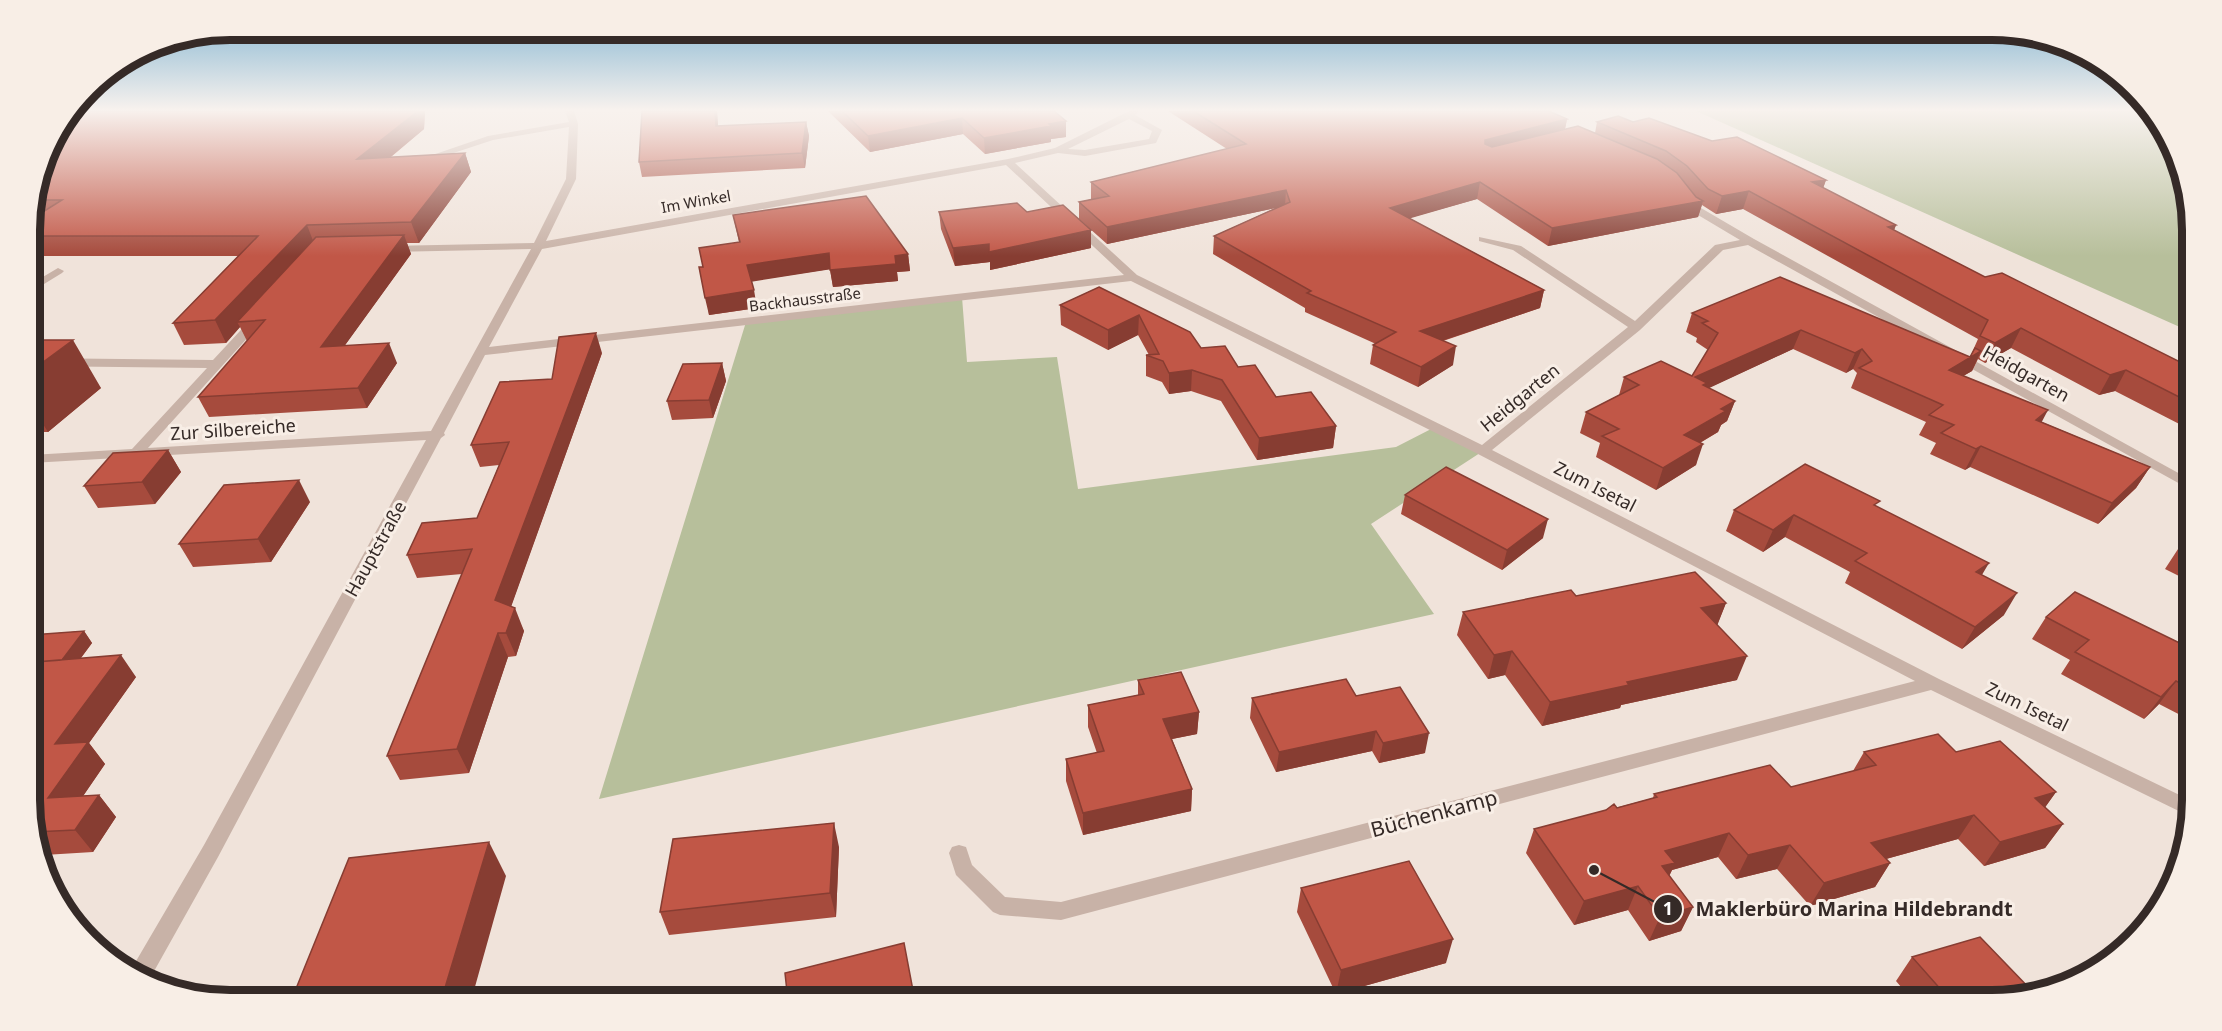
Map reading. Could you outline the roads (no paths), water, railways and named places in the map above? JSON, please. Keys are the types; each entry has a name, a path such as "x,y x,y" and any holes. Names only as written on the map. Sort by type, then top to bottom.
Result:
{"street":[{"path":"414,163 426,159"},
{"name":"Hauptstraße","path":"143,969 482,352 571,179 572,159"},
{"name":"Im Winkel","path":"377,249 538,246 1020,159"},
{"name":"Zum Isetal","path":"1008,162 1133,277 1483,451 1933,683 2182,805"},
{"name":"Heidgarten","path":"1677,186 1697,210 1749,241 2182,481"},
{"path":"1483,239 1517,248 1636,327"},
{"name":"Heidgarten","path":"1483,451 1636,327 1719,247 1749,241"},
{"path":"41,282 58,271"},
{"name":"Backhausstraße","path":"482,352 1133,277"},
{"path":"135,454 265,311"},
{"path":"41,362 218,364"},
{"name":"Zur Silbereiche","path":"41,459 438,435"},
{"name":"Büchenkamp","path":"959,854 963,869 1000,906 1061,911 1933,683"}],"place":[{"name":"Maklerbüro Marina Hildebrandt","path":"1594,870"}]}
